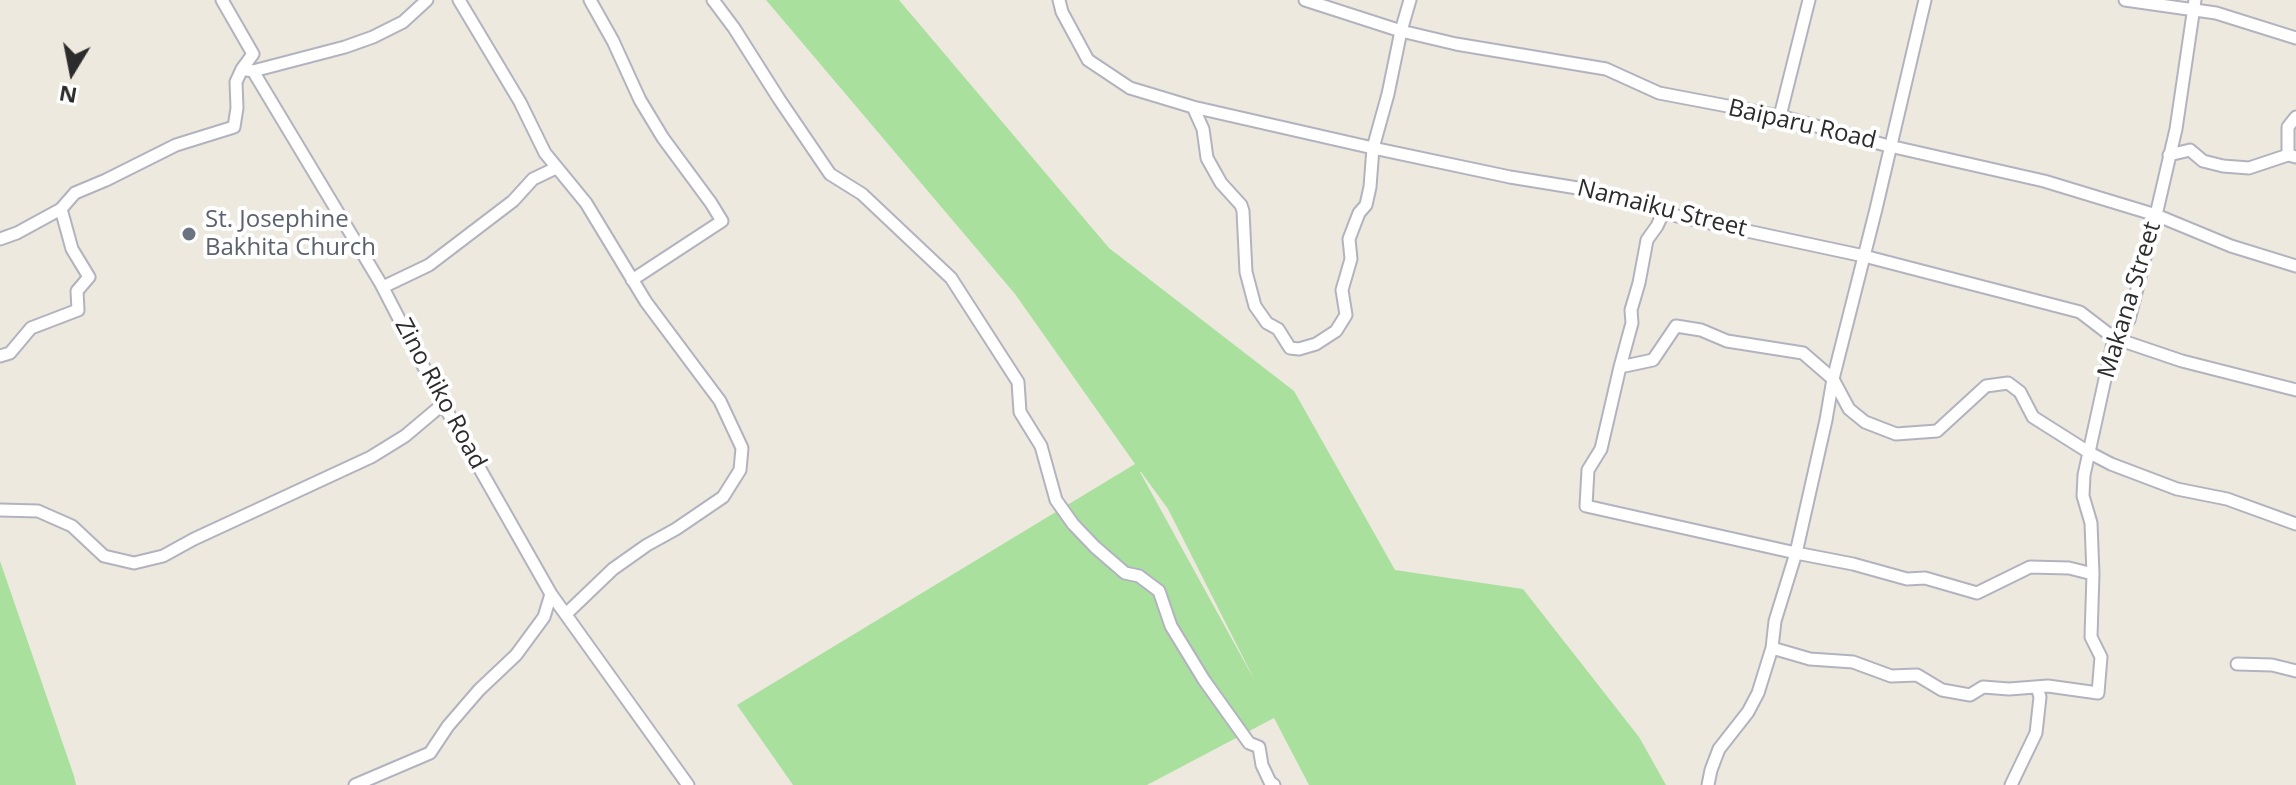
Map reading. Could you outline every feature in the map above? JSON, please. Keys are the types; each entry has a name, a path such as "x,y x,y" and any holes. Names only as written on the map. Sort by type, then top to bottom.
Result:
{"street":[{"path":"0,239 61,209 75,193 176,145 234,127 236,82 248,70 253,54 222,0"},
{"path":"248,70 345,47 373,37 403,22 427,0"},
{"path":"459,0 520,102 545,153 586,203 632,280 720,401 742,448 740,470 723,497 613,569 566,614"},
{"path":"590,0 640,100 722,221 632,280"},
{"path":"713,0 830,174 862,194 951,278 1018,382 1020,412 1041,446 1056,500 1095,547 1125,573 1139,576 1159,591 1171,626 1204,680 1249,743 1259,747 1262,765 1274,785"},
{"name":"Namaiku Street","path":"1059,0 1062,12 1088,60 1130,88 1193,107 1510,177 1602,192 1663,213 1864,256 2080,312 2114,338 2182,361 2296,390"},
{"name":"Baiparu Road","path":"1305,0 1401,31 1456,44 1606,69 1659,93 1780,116 2044,181 2156,215 2231,246 2296,266"},
{"path":"1193,107 1203,129 1207,158 1221,183 1243,211 1246,272 1255,306 1267,323 1278,329 1290,348 1316,344 1336,331 1346,315 1342,290 1351,259 1349,239 1359,213 1366,205 1373,148 1410,0"},
{"path":"1780,116 1809,0"},
{"path":"1708,785 1719,749 1748,712 1758,693 1772,648 1775,621 1796,553 1833,379 1925,0"},
{"path":"2125,0 2195,5 2296,38"},
{"name":"Makana Street","path":"2037,687 2098,693 2101,657 2091,637 2091,523 2083,496 2084,475 2114,338 2129,320 2156,215 2176,129 2195,5"},
{"name":"Zino Riko Road","path":"248,70 383,287 443,404 551,594 688,785"},
{"path":"2169,155 2190,150 2203,161 2249,168 2292,156 2288,127 2296,117"},
{"path":"383,287 429,265 513,201 533,179 556,168"},
{"path":"0,356 10,353 31,328 78,310 77,291 89,277 72,249 61,209"},
{"path":"1663,213 1647,240 1631,310 1632,323 1601,449 1588,470 1586,506 1853,564 1907,579 1925,578 1977,593 2030,567 2069,568 2093,574"},
{"path":"1620,367 1653,360 1676,326 1701,330 1727,341 1803,353 1833,379 1849,409 1865,422 1896,434 1937,431 1986,386 2008,383 2020,392 2033,417 2111,464 2177,489 2227,499 2296,524"},
{"path":"0,510 38,511 72,526 104,556 134,563 163,556 371,457 405,436 443,404"},
{"path":"355,785 430,753 469,702 516,655 544,617 551,594"},
{"path":"1772,648 1810,659 1853,662 1891,676 1917,675 1942,690 1970,695 1983,687 2037,687 2040,697 2036,733 2011,785"},
{"path":"2237,664 2272,665 2296,671"}],"green space":[{"path":"766,0 899,0 1109,248 1294,391 1395,570 1523,589 1639,737 1666,785 1309,785 1274,718 1147,785 793,785 737,705 1135,464 1015,294","holes":["1140,472 1168,509 1255,681"]},
{"path":"0,561 74,776 76,785 0,785"}],"place":[{"name":"St. Josephine Bakhita Church","path":"189,234"}]}
